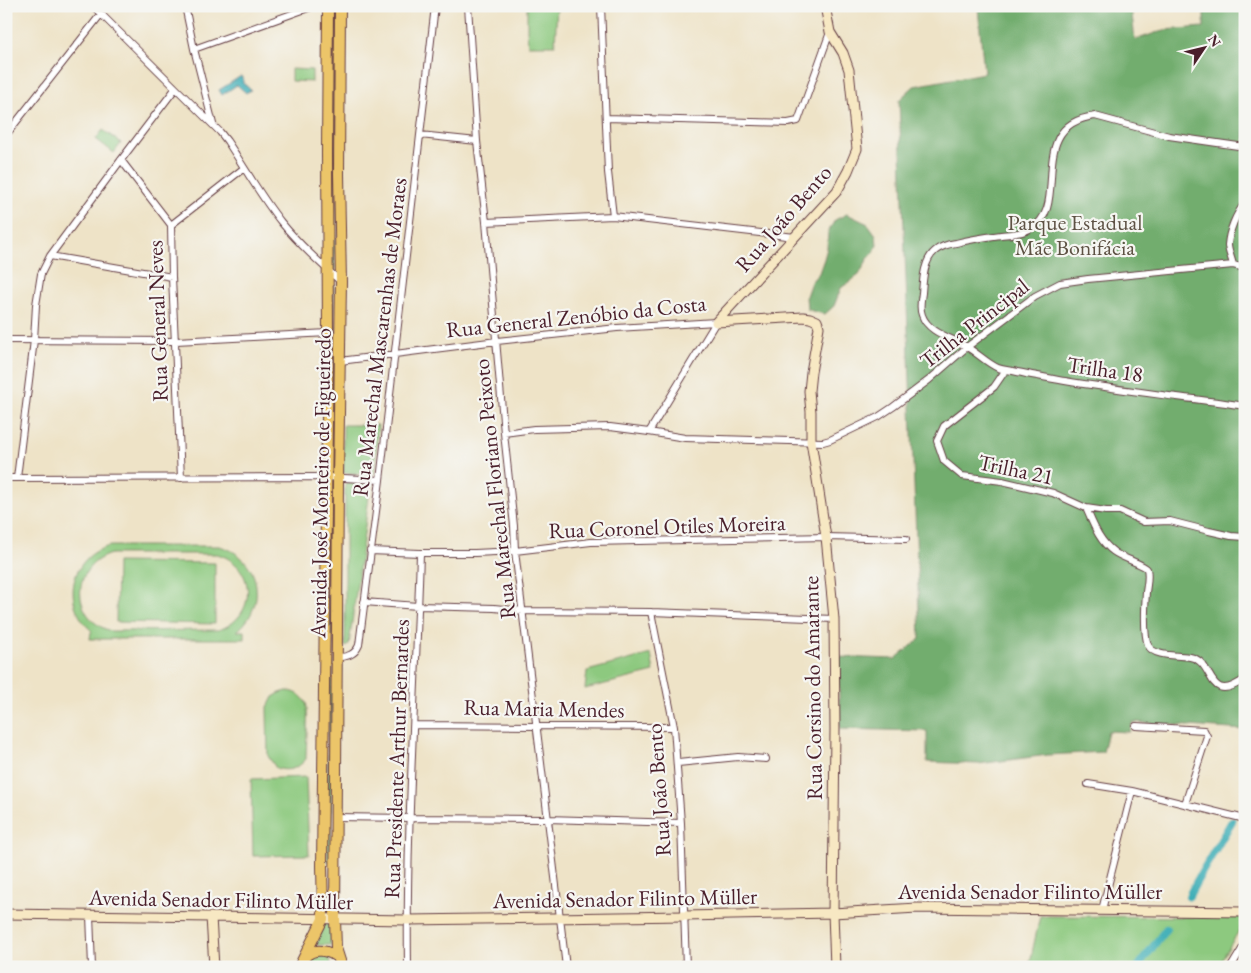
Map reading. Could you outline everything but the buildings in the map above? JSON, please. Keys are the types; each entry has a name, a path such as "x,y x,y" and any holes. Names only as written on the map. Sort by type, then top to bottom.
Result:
{"main road":[{"name":"Avenida José Monteiro de Figueiredo","path":"323,919 328,333 328,6"},
{"name":"Avenida José Monteiro de Figueiredo","path":"340,6 339,174 341,282 335,817 335,919 336,948 340,963"},
{"path":"301,963 323,919"},
{"path":"301,963 308,954 315,951 329,952 340,963"}],"street":[{"path":"93,6 213,125 227,141 280,221 305,249 341,282"},
{"path":"185,6 213,125"},
{"path":"194,49 314,6"},
{"name":"Rua Marechal Mascarenhas de Moraes","path":"337,657 350,656 357,649 380,480 435,6"},
{"name":"Rua Marechal Floriano Peixoto","path":"468,6 477,141 515,551 566,967"},
{"path":"601,6 608,172 613,216"},
{"name":"Rua João Bento","path":"649,432 716,322 837,191 848,171 857,149 849,70 843,53 830,32 825,6"},
{"path":"6,135 101,14"},
{"path":"606,118 788,123 798,120 830,32"},
{"path":"17,478 41,274 50,256 175,89"},
{"name":"Trilha 18","path":"1245,147 1170,136 1094,116 1074,121 1064,129 1053,154 1050,199 1048,208 1039,222 1032,228 1022,232 965,240 936,250 930,256 925,268 920,308 927,325 1004,370 1113,389 1245,406"},
{"path":"420,135 477,141"},
{"path":"121,160 171,224"},
{"name":"Rua General Neves","path":"181,478 171,224 244,168"},
{"path":"1233,265 1228,246 1232,227 1245,203"},
{"path":"486,222 613,216 796,237"},
{"path":"50,256 172,277"},
{"name":"Trilha Principal","path":"504,433 534,429 610,427 685,438 811,441 820,443 878,417 929,380 967,347 1035,296 1060,283 1088,278 1233,265 1245,266"},
{"name":"Rua General Zenóbio da Costa","path":"340,362 497,341 617,328 803,318 817,321"},
{"name":"Rua Corsino do Amarante","path":"817,321 819,327 809,391 811,441 826,537 834,619 833,912 835,967"},
{"path":"6,340 176,341 328,333"},
{"name":"Trilha 21","path":"1004,370 1004,374 994,387 944,426 937,441 944,461 962,476 1002,481 1053,493 1086,508 1120,511 1144,522 1170,521 1231,536 1245,537"},
{"path":"6,478 326,477 380,480"},
{"path":"1086,508 1094,528 1102,541 1113,552 1147,569 1148,578 1145,603 1146,639 1149,648 1153,652 1197,659 1215,684 1223,689 1235,686 1245,679"},
{"name":"Rua Coronel Otiles Moreira","path":"370,551 475,553 515,551 591,542 826,537 906,538"},
{"name":"Rua Presidente Arthur Bernardes","path":"408,967 410,818 420,553"},
{"path":"364,602 523,611 651,612 834,619"},
{"name":"Rua João Bento","path":"651,612 674,727 678,763 686,967"},
{"name":"Rua Maria Mendes","path":"414,725 674,727"},
{"path":"1136,726 1204,730 1206,733 1207,736 1185,804"},
{"path":"678,763 738,757 766,759"},
{"path":"1088,784 1132,791 1245,818"},
{"path":"1102,910 1132,791"},
{"path":"335,817 547,818 681,823"},
{"name":"Avenida Senador Filinto Müller","path":"6,914 408,920 684,916 917,908 1245,912"},
{"path":"90,915 92,967"},
{"path":"211,917 214,967"},
{"path":"1231,967 1245,944"}],"green space":[{"path":"331,6 336,6 335,270 332,270"},
{"path":"527,6 557,6 555,45 528,45"},
{"name":"Parque Estadual Mãe Bonifácia","path":"1131,6 1135,40 1164,30 1204,27 1204,12 1233,6 1245,6 1245,730 1133,722 1129,732 1108,731 1103,752 1048,755 978,764 927,762 927,731 840,729 838,657 895,659 920,639 899,100 914,86 984,73 978,7"},
{"path":"291,69 312,70 312,82 291,81"},
{"path":"103,130 121,143 114,153 96,139"},
{"path":"847,214 868,224 876,235 877,245 859,275 841,288 834,306 825,314 815,312 807,309 806,296 811,282 819,273 824,259 828,232 835,220"},
{"path":"333,284 334,473 329,475"},
{"path":"343,425 378,425 374,474 343,473"},
{"path":"347,482 368,484 370,489 349,645 346,647 345,484"},
{"path":"330,484 334,484 331,861 329,862 327,861"},
{"path":"110,546 219,546 233,551 244,560 251,570 255,582 256,595 253,608 247,620 237,631 245,631 245,639 90,639 92,631 82,620 76,608 73,595 74,582 78,570 96,551","holes":["111,554 217,554 230,560 240,569 248,592 246,604 240,615 231,624 218,630 111,631 98,625 88,616 83,605 82,580 88,569 98,560"]},
{"path":"117,562 215,563 215,624 116,622"},
{"path":"651,654 654,672 585,689 587,671"},
{"path":"287,691 298,694 306,703 307,730 306,759 300,765 285,770 276,768 268,756 267,709 273,697"},
{"path":"306,777 309,855 253,856 251,779"},
{"path":"1040,916 1241,917 1245,921 1217,967 1029,967"},
{"path":"324,924 330,924 331,945 316,945"},
{"path":"319,954 329,957 332,967 305,967 309,958"}],"water":[{"path":"241,76 244,81 242,82 251,90 246,93 237,85 222,95 219,90"}],"waterway":[{"path":"1189,896 1232,821"},
{"path":"1138,967 1166,929"}]}
